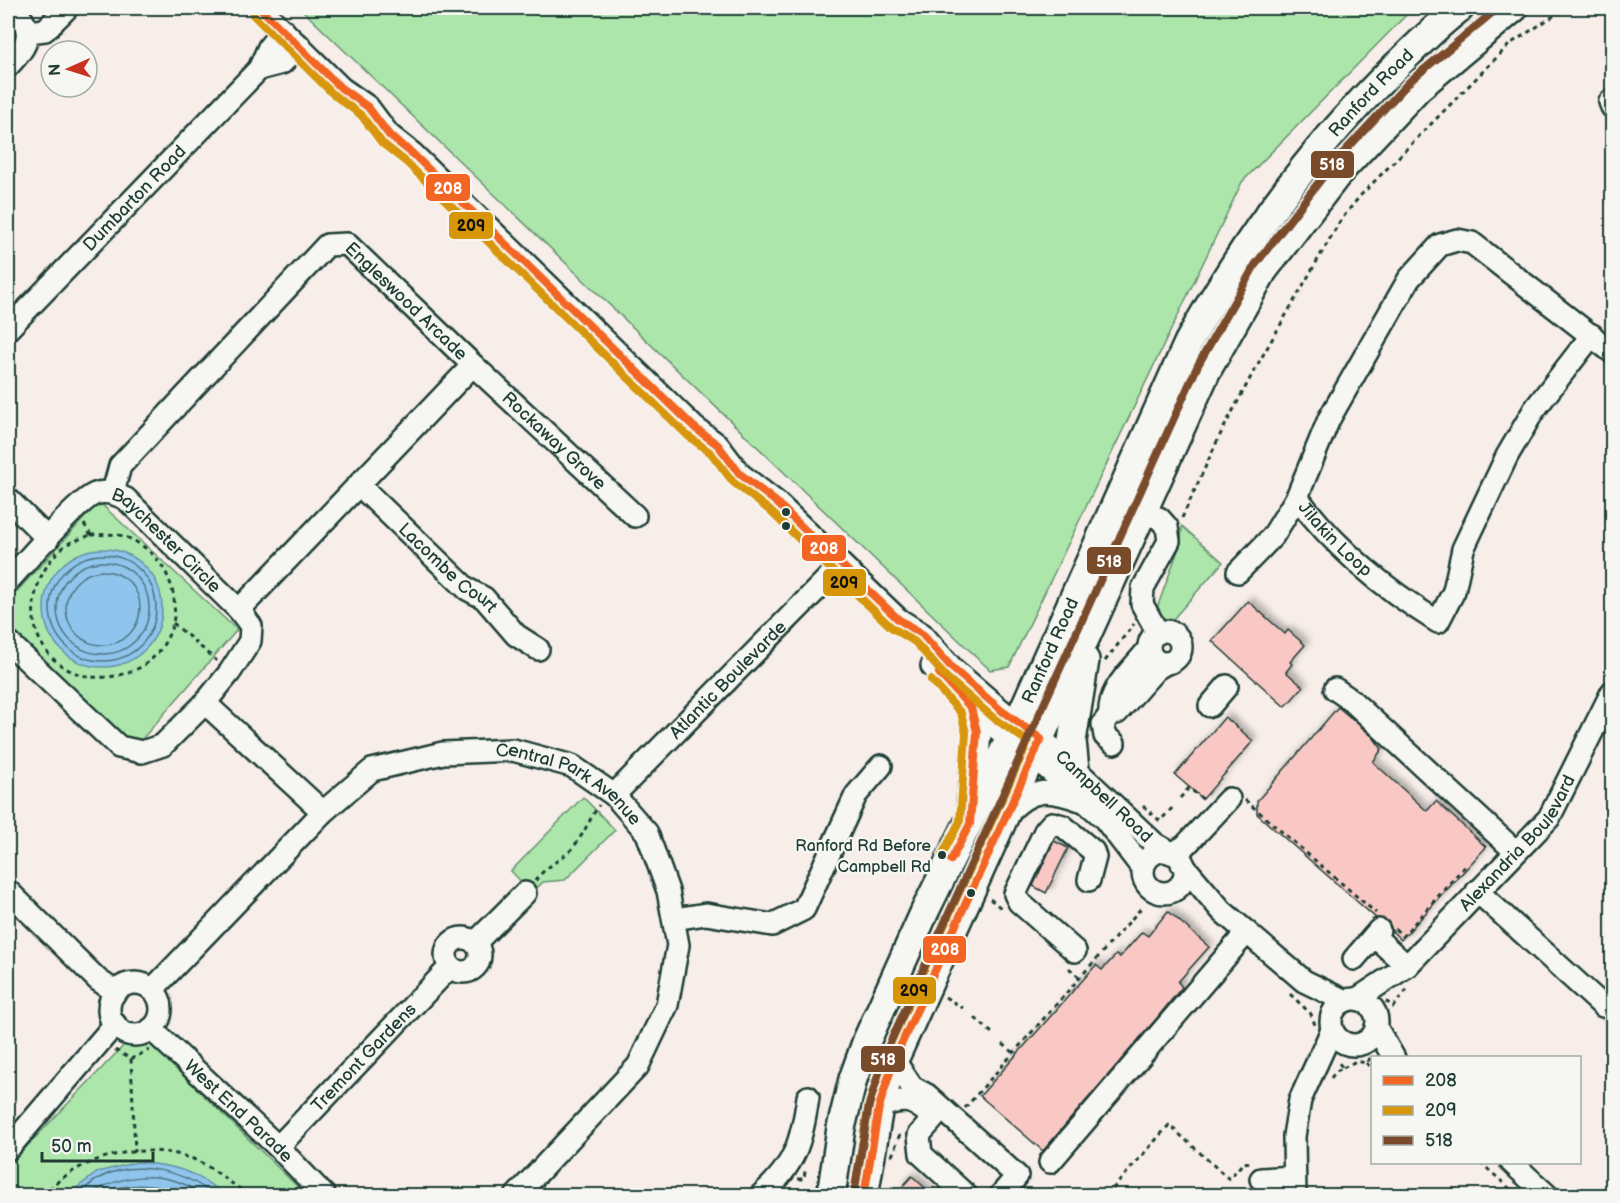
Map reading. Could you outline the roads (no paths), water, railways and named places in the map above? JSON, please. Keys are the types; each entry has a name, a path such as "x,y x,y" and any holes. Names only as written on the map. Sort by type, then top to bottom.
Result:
{"main road":[{"name":"Ranford Road","path":"831,1196 841,1128 853,1079 867,1040 925,911 1014,731 1183,353 1221,286 1280,198 1356,105 1442,21 1460,8"},
{"name":"Ranford Road","path":"864,1196 879,1107 894,1059 1207,370 1263,271 1340,171 1418,88 1514,8"},
{"path":"1075,770 1072,741 1090,627"},
{"path":"970,824 977,732 971,708"}],"street":[{"path":"8,66 24,50 28,33 24,22 12,8"},
{"path":"28,33 45,30 67,8"},
{"name":"Campbell Road","path":"260,8 341,88 368,107 389,135 413,154 695,428 718,445 740,474 776,502 902,622 922,634 1014,731"},
{"name":"Dumbarton Road","path":"8,329 259,69 269,47 283,30"},
{"name":"Dumbarton Road","path":"259,69 282,63 299,45"},
{"name":"Jilakin Loop","path":"1592,335 1534,410 1507,456 1463,549 1454,591 1438,622 1403,600 1321,529 1297,497 1329,419 1360,364 1409,279 1440,245 1457,240 1472,243 1592,335 1612,352"},
{"name":"Engleswood Arcade","path":"113,492 120,466 327,245 347,244 473,364 239,610"},
{"name":"Rockaway Grove","path":"473,364 634,516"},
{"name":"Lacombe Court","path":"359,485 467,589 484,598 516,635 538,649"},
{"name":"Baychester Circle","path":"8,581 75,509 94,494 113,492 126,499 239,610 251,626 250,641 230,672 205,703 163,745 142,752 119,747 8,642"},
{"path":"1238,572 1273,537 1297,497"},
{"path":"8,498 48,539"},
{"path":"1088,565 1105,552 1119,520 1134,511 1143,511 1159,519 1167,527 1170,541 1143,588 1142,604 1154,640 1152,657 1181,650"},
{"name":"Atlantic Boulevarde","path":"612,794 841,565"},
{"name":"Campbell Road","path":"902,622 913,646 971,708 1014,731 1037,748 1075,770 1155,844 1179,856 1222,911 1247,932 1295,986 1355,1051 1376,1021 1369,1004 1295,986"},
{"path":"1114,743 1105,736 1103,724 1110,714 1109,703 1115,689 1154,640 1173,633 1181,650"},
{"path":"1110,714 1117,713 1156,669 1181,650"},
{"path":"1210,706 1227,686"},
{"path":"1335,690 1351,700 1516,852"},
{"name":"Alexandria Boulevard","path":"1376,1021 1403,970 1549,818 1612,693"},
{"path":"205,703 323,812"},
{"name":"Campbell Road","path":"1037,748 1086,802 1104,818 1143,869"},
{"name":"Central Park Avenue","path":"152,990 323,812 372,770 443,753 513,750 572,766 612,794 647,833 668,891 678,945 667,1005 638,1066 516,1196"},
{"path":"674,919 706,914 772,925 804,909 856,795 881,766"},
{"name":"Campbell Road","path":"1003,819 1021,798 1029,794 1056,793 1086,802"},
{"path":"1179,856 1200,824 1236,799"},
{"path":"1072,960 1019,902 1015,894 1045,831 1052,823 1063,826 1092,851 1095,857 1089,880"},
{"path":"1157,852 1179,856 1184,871 1180,884 1169,892 1161,892 1150,887 1143,869 1150,856 1157,852"},
{"path":"8,891 98,980 116,992"},
{"path":"1477,891 1603,1006 1612,1008"},
{"name":"Campbell Road","path":"1169,892 1222,911"},
{"name":"Tremont Gardens","path":"278,1147 450,967 461,972 477,965 480,954 475,943 525,893"},
{"path":"1354,959 1381,927 1403,970"},
{"path":"1050,1162 1247,932"},
{"name":"Alexandria Boulevard","path":"1351,1000 1403,970"},
{"path":"11,1139 108,1032 111,1003 116,992 130,984 138,983 152,990 161,1005 156,1034 132,1035 123,1032 108,1032"},
{"path":"1351,1000 1335,1008 1355,1051"},
{"path":"1258,1171 1294,1186 1294,1136 1300,1100 1320,1079 1370,1038 1376,1021"},
{"name":"West End Parade","path":"156,1034 278,1147 325,1196"},
{"path":"894,1059 912,1087 927,1095 1017,1176 1000,1196"},
{"path":"760,1196 781,1178 798,1150 808,1097"},
{"path":"879,1107 898,1100 915,1102 934,1118 919,1136 921,1154 967,1196"},
{"path":"1513,1164 1548,1196"}],"water":[{"path":"103,549 126,553 145,566 158,585 162,608 158,631 145,650 126,663 103,667 80,663 61,650 48,631 44,608 48,585 61,566 80,553"},
{"path":"137,1162 163,1165 184,1171 203,1180 225,1195 67,1195 98,1172"}],"place":[{"name":"Ranford Rd Before Campbell Rd","path":"942,855"}]}
